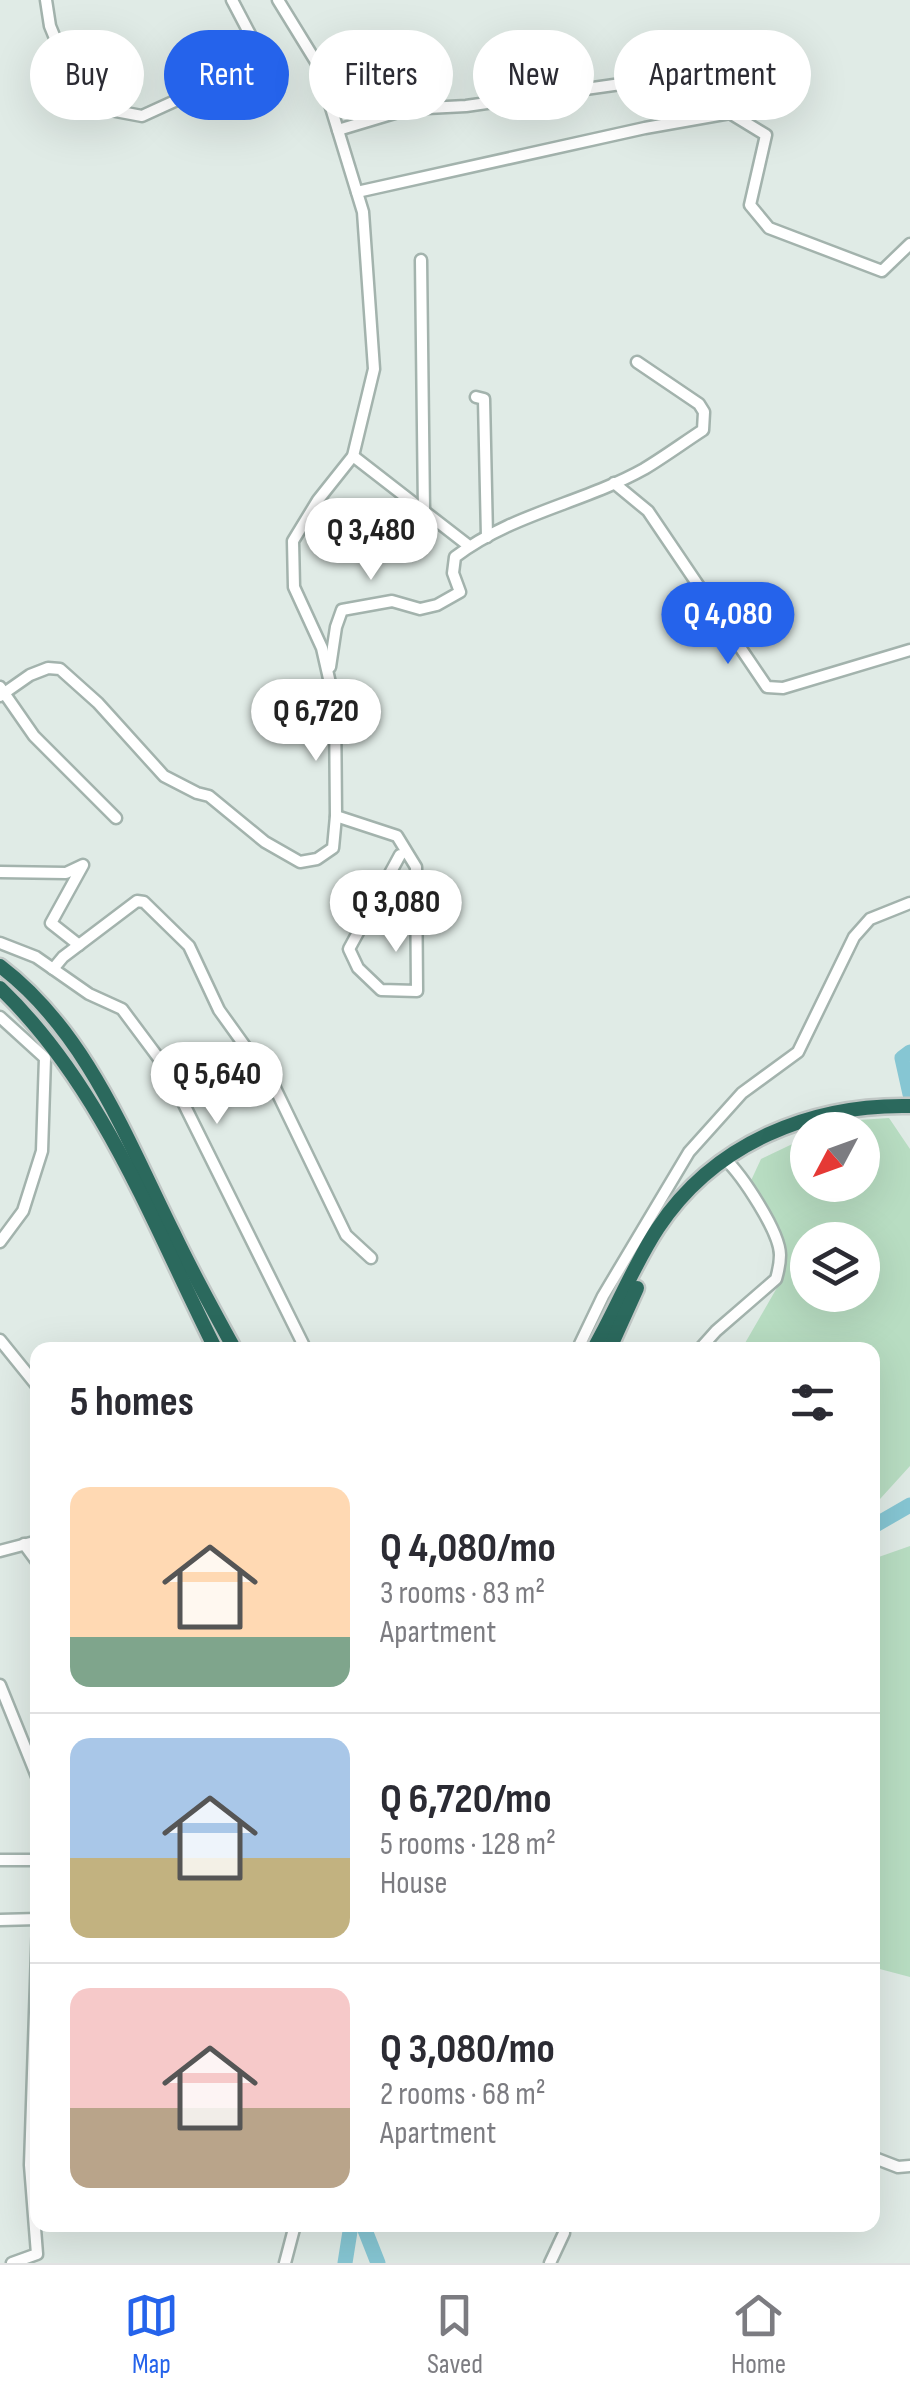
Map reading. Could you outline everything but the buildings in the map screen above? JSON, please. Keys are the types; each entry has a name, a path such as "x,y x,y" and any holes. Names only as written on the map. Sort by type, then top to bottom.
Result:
{"highway":[{"path":"0,966 52,1017 86,1064 113,1109 231,1342"},
{"path":"0,988 74,1074 102,1118 212,1342"},
{"path":"598,1342 656,1230 679,1199 775,1129 874,1106 910,1106"},
{"path":"613,1342 661,1238 682,1207 728,1162"}],"street":[{"path":"46,0 50,26 70,77 89,97 110,110 142,116 234,74 252,58 254,42 232,0"},
{"path":"116,818 34,736 1,693 30,675 48,668 60,669 98,703 164,776 210,796 265,842 300,862 316,859 333,848 335,705 322,648 294,587 293,542 318,500 353,456 374,368 363,212 318,65 278,0"},
{"path":"338,130 408,108 466,106 614,85"},
{"path":"357,192 645,128 730,114 766,134 750,206 769,228 882,271 910,244"},
{"path":"421,260 424,511"},
{"path":"328,677 342,610 392,601 420,610 438,605 460,592 453,573 454,557 470,546 644,469 702,430 704,412 699,404 637,362"},
{"path":"476,397 484,398 487,537"},
{"path":"353,456 470,546"},
{"path":"614,482 648,511 767,687 783,688 910,650"},
{"path":"336,816 396,836 416,868 417,991 382,990 358,968 349,949 400,855"},
{"path":"0,872 66,873 83,865 52,923 79,944"},
{"path":"53,969 79,944 137,901 144,902 189,946 219,1010 275,1088 346,1234 371,1258"},
{"path":"581,1342 603,1296 688,1152 742,1094 798,1052 854,937 870,919 910,903"},
{"path":"0,943 36,957 90,994 122,1009 166,1068 302,1342"},
{"path":"0,1017 45,1058 46,1078 42,1151 23,1211 0,1242"},
{"path":"706,1342 776,1279 780,1254 775,1234 728,1162"},
{"path":"0,1340 30,1377"},
{"path":"0,1551 30,1543"},
{"path":"24,1544 30,1552"},
{"path":"0,1685 5,1706 30,1761"},
{"path":"0,1860 30,1860"},
{"path":"0,1920 30,1920"},
{"path":"880,2160 898,2167 910,2166"},
{"path":"12,2263 37,2254 35,2232"},
{"path":"285,2263 293,2232"},
{"path":"550,2263 564,2232"}],"green space":[{"path":"889,1118 910,1149 910,1466 880,1499 880,1342 746,1342 782,1279 786,1247 762,1202 748,1187 761,1159 790,1145 790,1202 880,1202 880,1119"},
{"path":"910,1546 910,1977 880,1969 880,1557"}],"waterway":[{"path":"910,1052 902,1058 910,1094"},
{"path":"880,1522 910,1505"},
{"path":"345,2263 350,2232"},
{"path":"366,2232 378,2263"}]}
